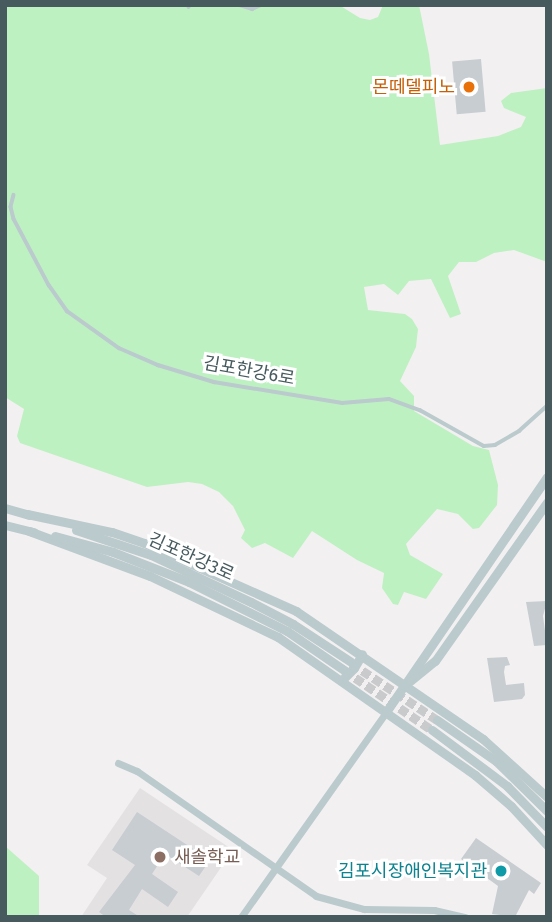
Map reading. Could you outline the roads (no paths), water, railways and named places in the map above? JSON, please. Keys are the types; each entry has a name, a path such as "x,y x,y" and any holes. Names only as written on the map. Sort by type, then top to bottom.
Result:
{"street":[{"path":"241,917 406,685 421,657 547,477"},
{"path":"406,685 435,661 507,563 547,502"},
{"name":"김포한강3로","path":"5,508 141,551 197,576 293,624 346,671"},
{"path":"27,514 112,532 194,563 296,611 483,739 547,797"},
{"path":"5,525 29,531 150,576 238,616 346,671 386,712 502,798 547,845"},
{"path":"346,671 355,668 362,654"},
{"path":"422,738 442,710"},
{"path":"437,720 496,761 547,811"},
{"path":"432,730 507,786 547,827"},
{"path":"118,763 137,771 316,896 341,905 388,911 434,910 465,917"}],"lane":[{"path":"240,5 252,9 261,5"},
{"name":"김포한강6로","path":"14,195 11,207 14,219 49,285 68,311 119,348 158,365 214,382 342,402 388,399 420,410 484,446 495,444 519,431 547,406"}],"tunnel":[{"path":"351,663 437,720"},
{"path":"344,670 432,730"}],"place":[{"name":"몬떼델피노","path":"469,87"},
{"name":"새솔학교","path":"160,857"},
{"name":"김포시장애인복지관","path":"501,871"}]}
